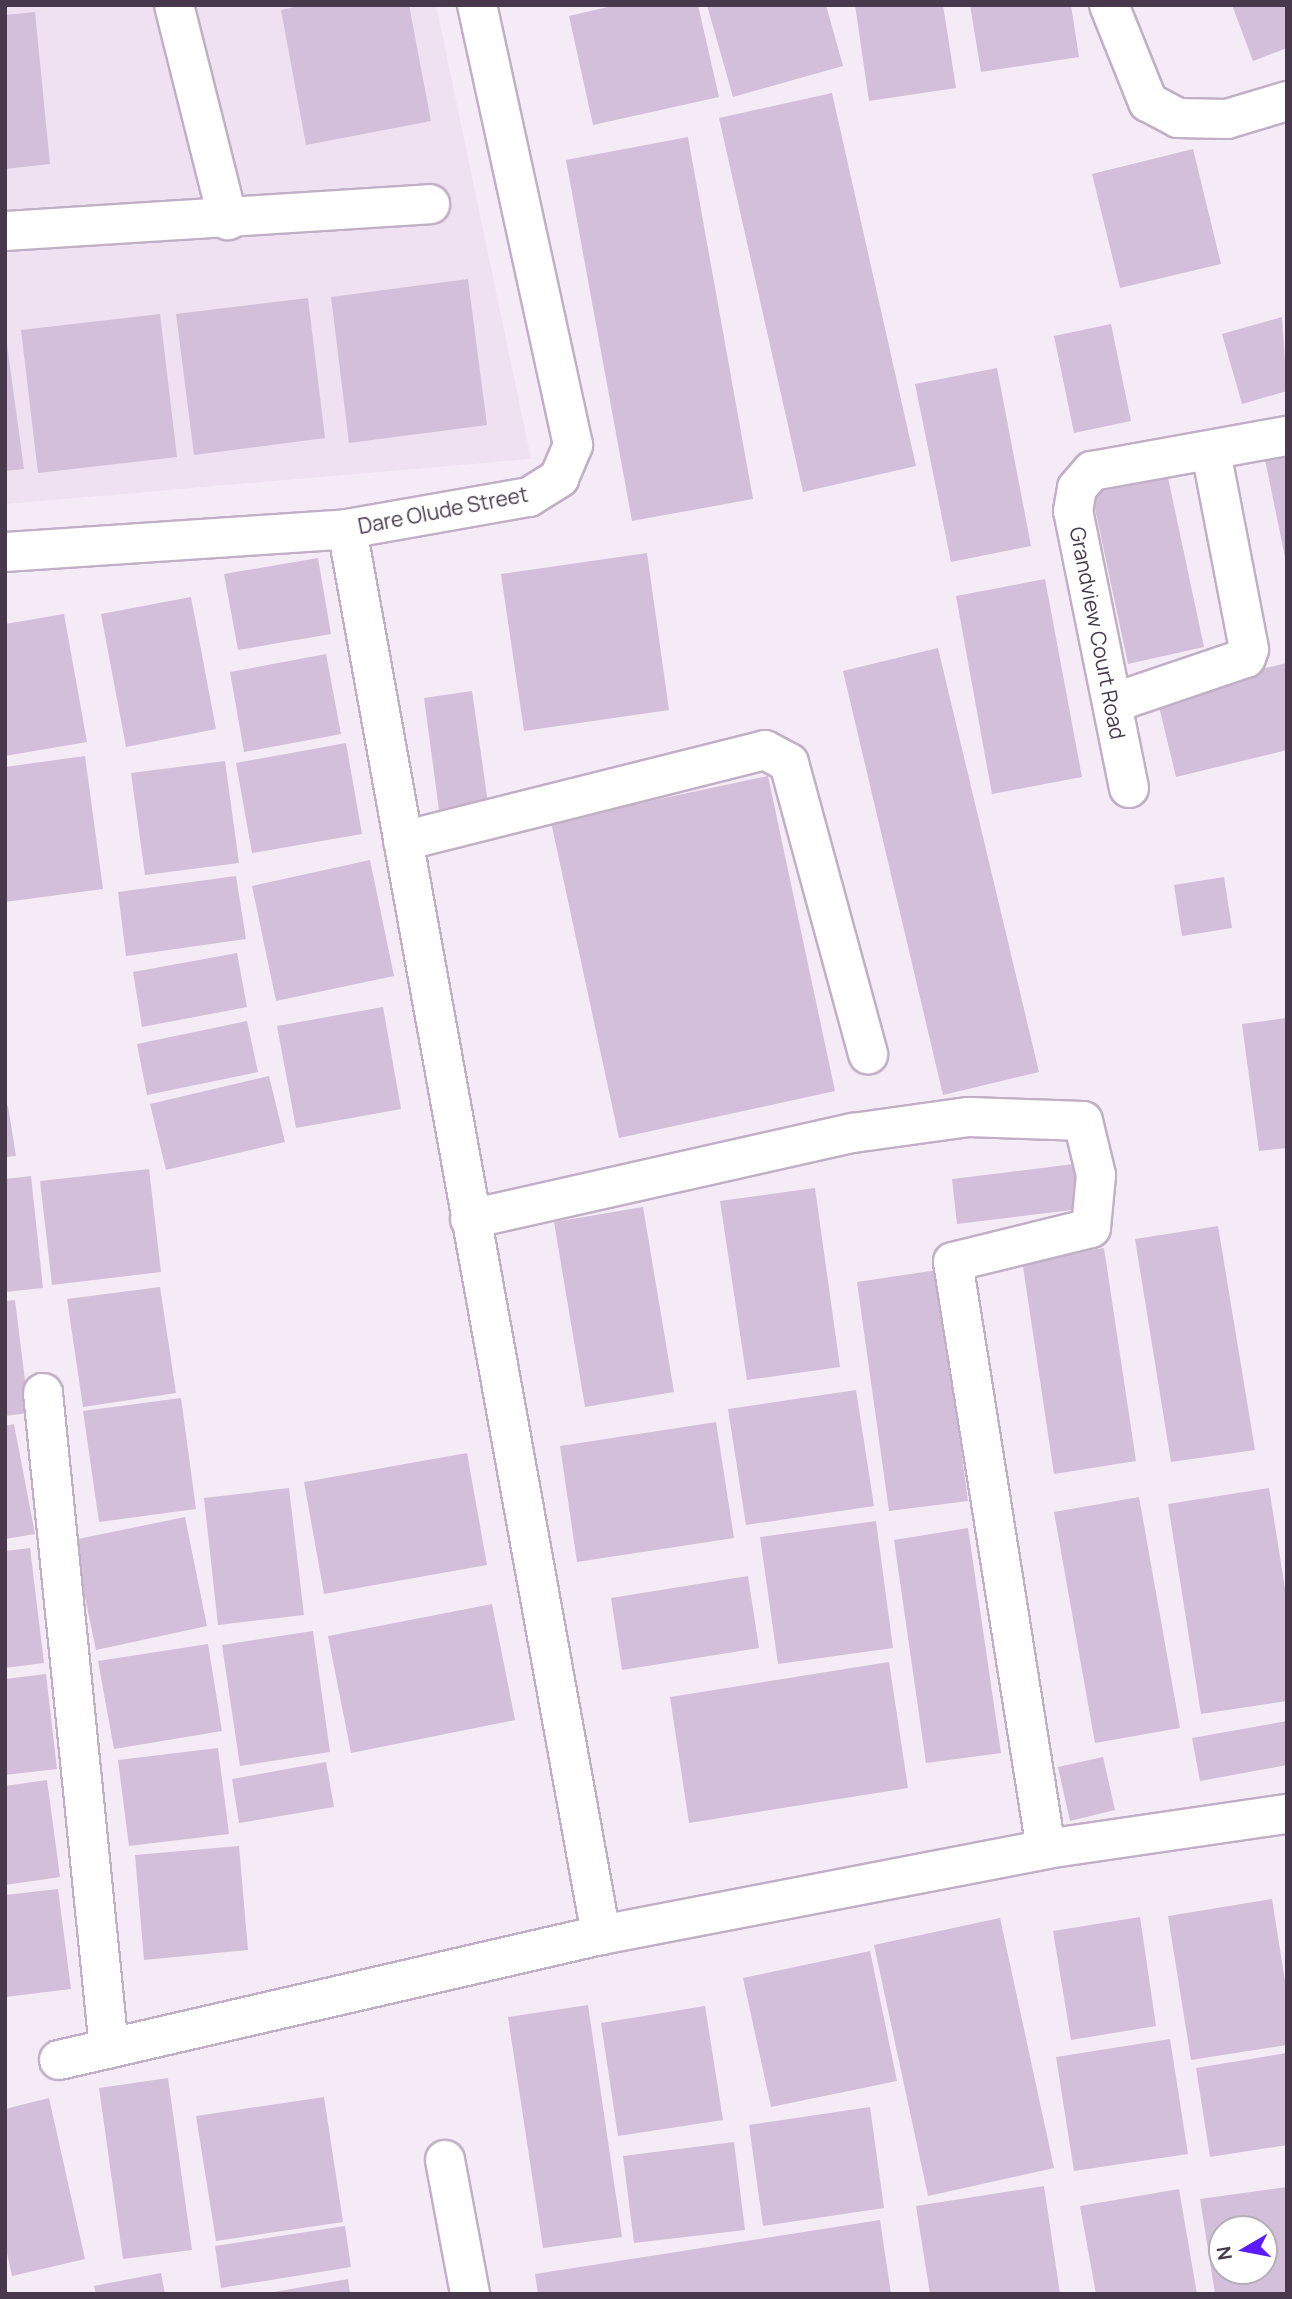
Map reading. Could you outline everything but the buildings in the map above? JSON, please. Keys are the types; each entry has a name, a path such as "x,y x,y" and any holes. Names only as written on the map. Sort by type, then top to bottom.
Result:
{"street":[{"path":"174,5 228,220"},
{"name":"Dare Olude Street","path":"5,552 348,529 529,497 559,478 573,444 477,5"},
{"path":"1109,5 1148,102 1178,118 1227,119 1287,101"},
{"path":"5,231 228,220 430,204"},
{"name":"Grandview Court Road","path":"1129,788 1073,511 1077,488 1092,471 1210,452 1287,436"},
{"path":"1112,703 1246,658 1250,649 1210,452"},
{"path":"348,529 600,1935"},
{"path":"403,841 765,750 789,763 867,1054"},
{"path":"470,1219 853,1133 969,1117 1083,1121 1096,1175 1091,1228 953,1262 1046,1849"},
{"path":"43,1393 109,2049"},
{"path":"59,2060 600,1935 1046,1849 1287,1814"},
{"path":"444,2160 470,2294"}],"shaded area":[{"path":"5,5 436,5 531,459 5,504"}]}
